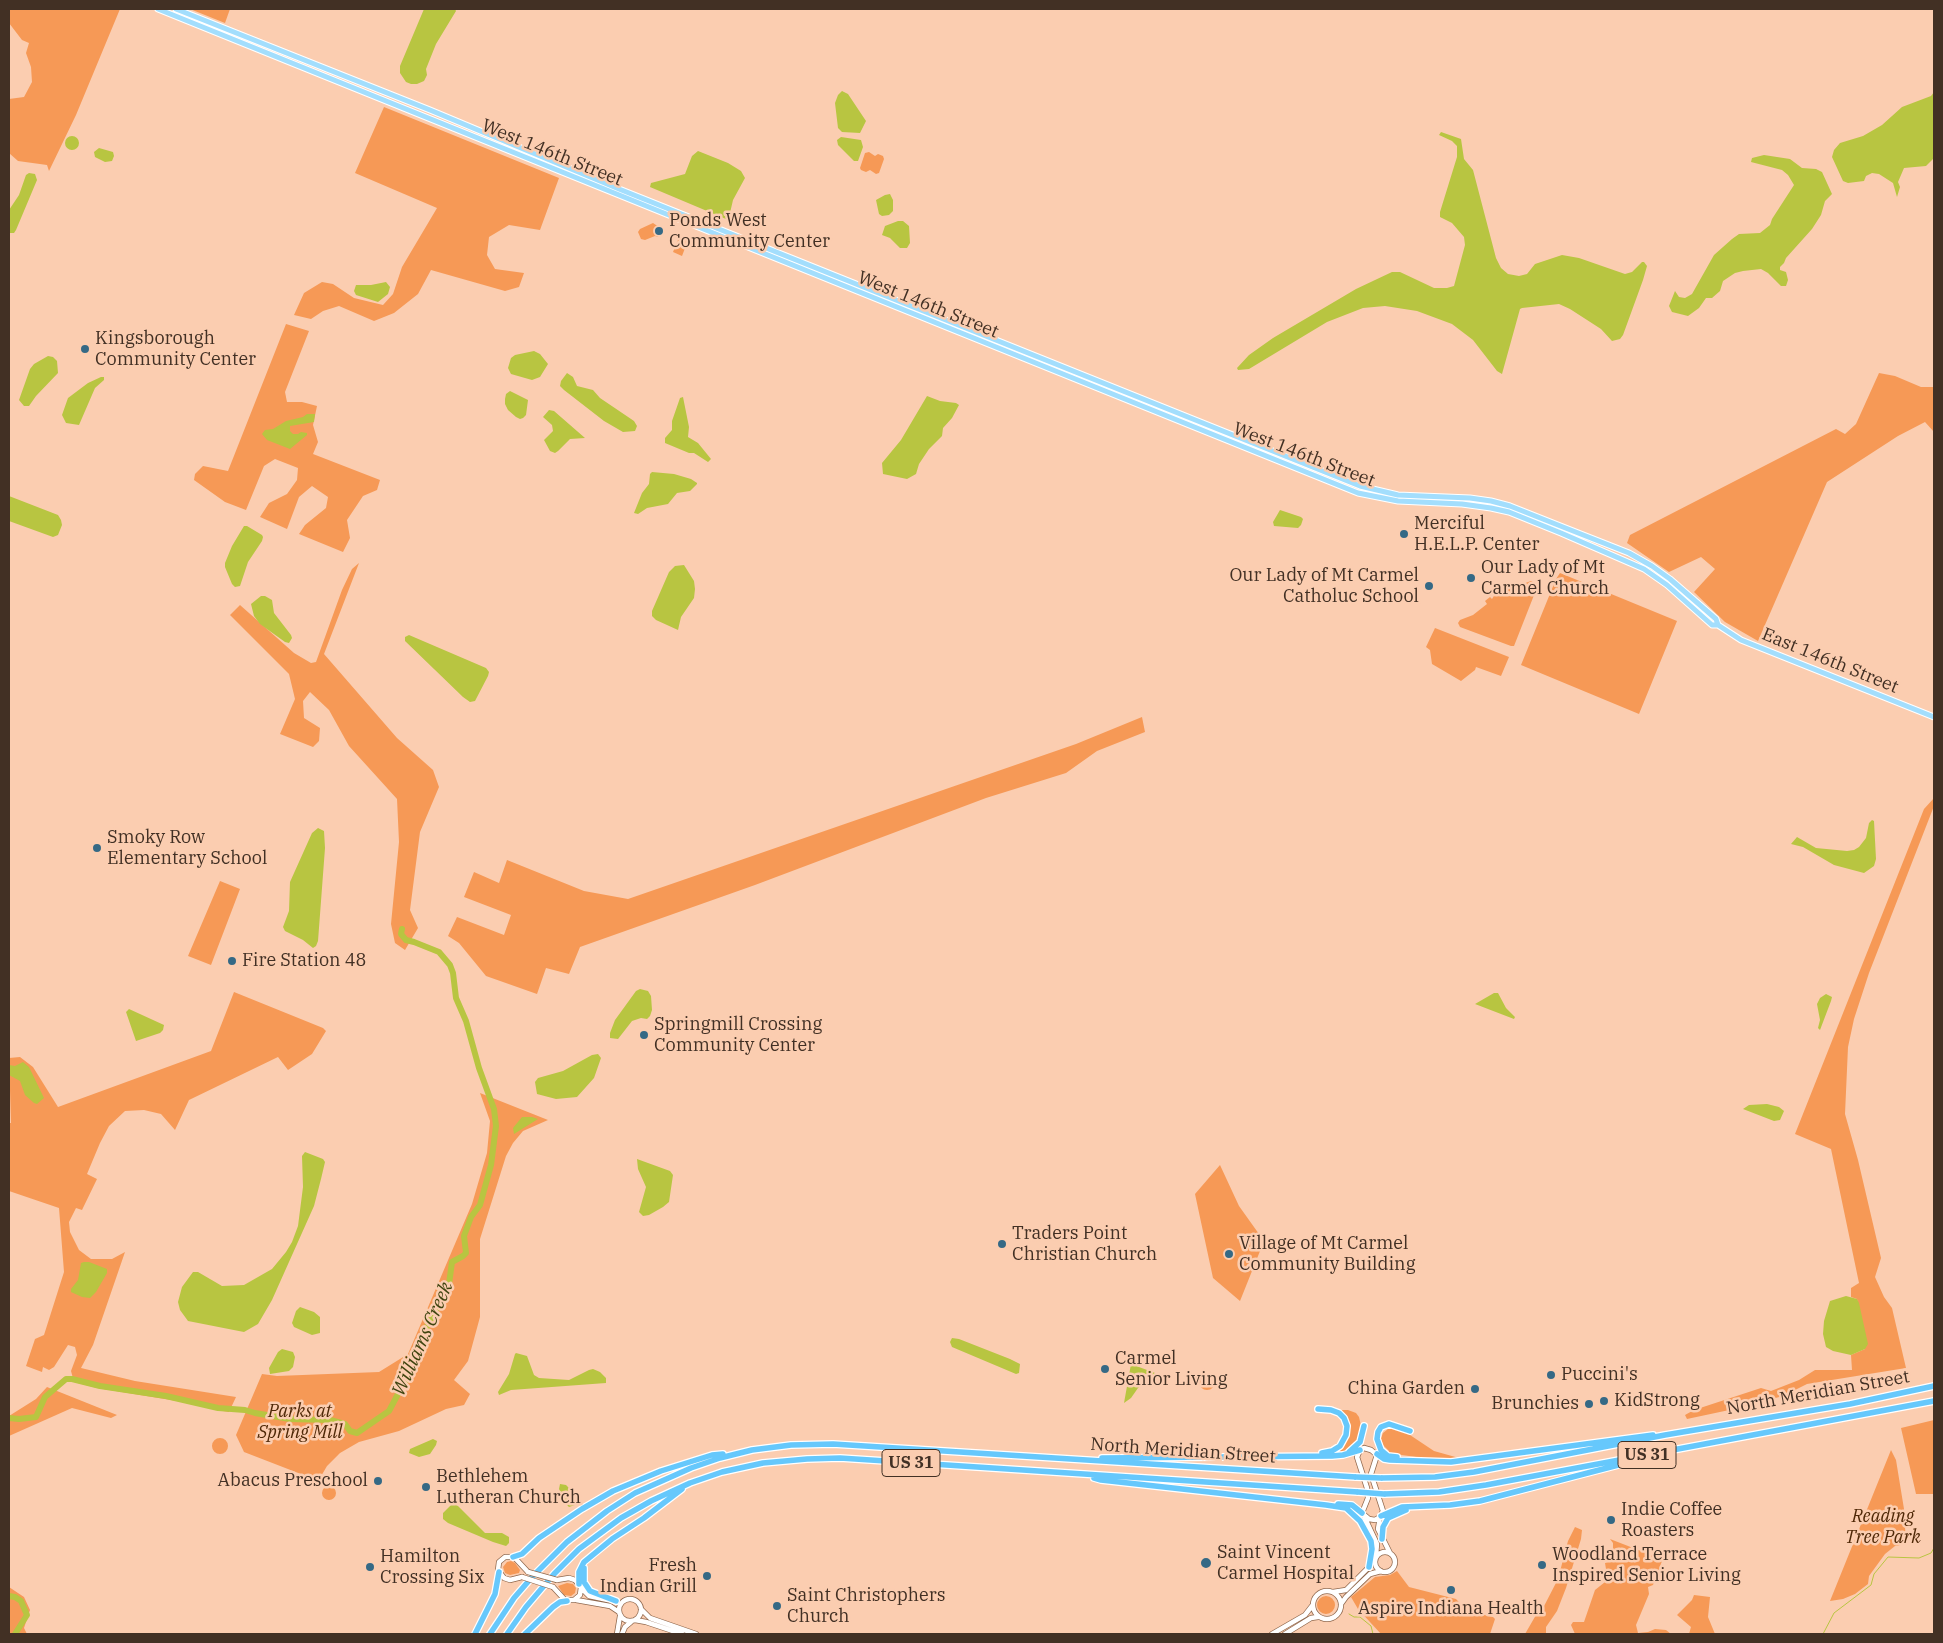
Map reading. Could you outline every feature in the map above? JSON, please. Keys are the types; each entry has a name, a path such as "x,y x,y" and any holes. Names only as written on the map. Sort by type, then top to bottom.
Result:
{"highway":[{"name":"North Meridian Street","path":"490,1634 503,1613 524,1586 567,1542 600,1516 635,1493 691,1468 752,1450 791,1445 833,1444 1356,1477 1410,1478 1458,1474 1665,1435 1850,1404 1934,1386"},
{"name":"North Meridian Street","path":"1087,1475 1384,1494 1420,1493 1468,1488 1730,1441 1934,1401"},
{"path":"1306,1456 1335,1450 1343,1442 1346,1435 1346,1423 1341,1415 1333,1411 1318,1409"},
{"path":"1408,1461 1382,1452 1377,1436 1379,1430 1386,1425 1395,1425 1410,1431"},
{"path":"1346,1454 1359,1443 1364,1426"},
{"path":"1377,1454 1387,1460 1438,1462 1466,1460 1646,1435 1665,1435"},
{"path":"513,1557 522,1554 537,1540 582,1509 636,1481 668,1468 712,1455 752,1450"},
{"path":"1088,1460 1111,1457 1306,1456 1346,1454 1360,1450"},
{"path":"1381,1516 1400,1507 1462,1504 1487,1499 1630,1462 1640,1456"},
{"name":"US 31","path":"507,1634 547,1581 579,1549 635,1509 690,1483 747,1466 818,1458 1087,1475"},
{"path":"1087,1475 1101,1480 1346,1508 1360,1520 1372,1544 1369,1567"},
{"path":"580,1587 580,1570 587,1560 612,1539 644,1518 690,1483"},
{"path":"1326,1505 1349,1504 1362,1513"},
{"path":"1382,1539 1384,1525 1390,1516 1401,1511 1423,1507"},
{"path":"587,1560 583,1576 587,1587 594,1593 616,1601"},
{"path":"475,1634 495,1594 499,1572"},
{"path":"525,1634 556,1604 566,1601"}],"main road":[{"name":"West 146th Street","path":"158,9 1358,493 1398,502 1474,505 1516,515 1638,565 1661,580 1712,625 1718,626 1716,620 1670,579 1652,566 1629,553 1517,508 1470,498 1398,495 1360,486 176,9"},
{"path":"555,169 558,163"},
{"name":"East 146th Street","path":"1718,626 1755,647 1934,717"},
{"path":"1285,1634 1311,1618 1328,1619 1334,1617 1340,1610 1341,1604 1346,1597 1371,1574 1390,1571 1394,1566 1394,1558 1382,1539 1378,1526 1382,1508 1371,1474 1377,1454 1368,1448 1360,1450 1357,1460 1364,1474 1368,1493 1362,1513 1377,1544 1376,1566 1382,1572"},
{"path":"1362,1513 1372,1520 1381,1516"},
{"path":"1272,1634 1278,1633 1307,1614 1319,1592 1346,1590 1369,1567 1376,1557 1384,1552 1390,1553"},
{"path":"682,1634 646,1622 624,1620 610,1606 574,1600 566,1601 561,1598 553,1587 522,1577 507,1579 499,1572 498,1565 501,1560 513,1557 528,1572 558,1580 570,1578 589,1596 616,1601 634,1600 648,1617 696,1634"},
{"path":"574,1600 580,1596 580,1587"},
{"path":"1332,1592 1338,1597 1341,1604"},
{"path":"618,1634 620,1605 624,1601"},
{"path":"1312,1604 1315,1613 1321,1618"},
{"path":"622,1634 625,1627 640,1615 641,1609"}],"green space":[{"path":"9,9 120,9 76,115 49,171 47,165 18,161 9,153 9,99 24,97 32,82 31,67 26,53 29,43 22,40 9,23"},
{"path":"190,9 230,9 225,23"},
{"path":"384,107 559,178 540,230 509,225 489,237 487,255 495,269 524,273 519,287 505,291 431,270 418,294 394,313 374,321 339,306 323,311 311,319 294,315 304,293 322,282 333,284 354,298 383,305 393,294 402,267 437,208 355,173"},
{"path":"869,152 875,156 878,154 883,156 884,159 879,173 876,174 870,170 866,172 860,168 865,153"},
{"path":"653,223 662,229 660,235 645,240 641,239 638,232 640,229"},
{"path":"680,235 694,241 692,245 687,243 682,256 673,252"},
{"path":"286,324 309,331 285,392 287,402 302,402 317,406 313,425 318,442 313,454 380,480 377,490 363,496 347,520 350,538 343,552 299,534 305,525 326,508 328,497 312,486 299,497 287,529 260,517 269,503 287,494 297,480 298,468 275,459 264,466 246,510 225,502 194,480 195,474 203,466 228,471"},
{"path":"1879,373 1895,376 1921,387 1934,387 1934,432 1925,422 1898,436 1827,482 1758,641 1725,622 1694,592 1715,569 1701,557 1669,572 1627,543 1630,535 1836,429 1845,434 1856,424"},
{"path":"359,563 324,654 397,738 433,770 439,787 420,832 410,910 418,928 405,950 395,943 391,924 399,842 397,799 349,746 329,710 310,692 303,701 304,718 320,728 319,741 313,747 280,734 295,699 289,674 230,615 240,605 294,653 311,663 316,662 342,590 352,569"},
{"path":"1560,573 1677,621 1639,714 1521,665"},
{"path":"1531,581 1538,585 1514,646 1460,627 1458,623 1460,620 1473,615 1487,604 1485,601 1490,597 1492,599 1503,582 1507,584 1505,588 1509,589"},
{"path":"1435,628 1509,657 1501,676 1476,667 1475,670 1461,681 1432,664 1430,650 1426,647"},
{"path":"1142,717 1145,732 1097,751 1066,773 986,798 755,885 580,947 569,974 546,968 537,994 486,976 459,943 448,936 457,917 504,935 511,915 464,897 474,872 499,883 507,860 584,891 628,899 1076,744"},
{"path":"1934,798 1934,806 1869,973 1854,1019 1848,1047 1845,1114 1881,1258 1875,1277 1884,1297 1892,1308 1906,1368 1807,1384 1783,1396 1687,1419 1685,1415 1694,1410 1761,1388 1771,1391 1799,1380 1815,1370 1852,1370 1851,1355 1865,1349 1857,1299 1851,1297 1851,1288 1859,1283 1831,1149 1795,1134 1924,809"},
{"path":"220,881 240,889 211,965 188,956"},
{"path":"234,992 323,1028 326,1031 312,1054 288,1070 278,1057 189,1100 175,1130 161,1114 144,1110 125,1111 109,1126 100,1143 87,1174 97,1179 82,1210 76,1208 69,1222 70,1232 79,1250 91,1259 112,1259 125,1252 93,1345 81,1368 135,1381 236,1397 229,1412 177,1401 97,1388 74,1382 71,1371 77,1355 75,1347 68,1345 54,1367 49,1370 43,1367 42,1372 26,1366 35,1339 44,1335 64,1272 59,1208 9,1191 9,1123 11,1123 9,1058 20,1057 33,1067 58,1107 211,1051"},
{"name":"Parks at Spring Mill","path":"480,1093 548,1120 523,1131 513,1143 506,1156 480,1239 480,1317 468,1361 454,1380 470,1394 464,1405 446,1409 399,1431 359,1442 340,1453 327,1466 320,1478 306,1476 244,1452 236,1435 262,1374 277,1376 379,1372 408,1354 472,1204 487,1153 490,1121"},
{"path":"1220,1165 1239,1206 1264,1241 1240,1301 1213,1278 1195,1194"},
{"path":"1207,1374 1215,1382 1207,1390 1199,1382"},
{"path":"47,1387 117,1415 111,1418 72,1408 9,1436 9,1416 36,1399"},
{"path":"1338,1410 1348,1410 1356,1413 1362,1430 1358,1440 1347,1451 1332,1454 1344,1445 1348,1435"},
{"path":"1934,1420 1934,1494 1916,1494 1901,1428"},
{"path":"1388,1427 1404,1431 1434,1451 1459,1458 1430,1459 1388,1453 1389,1451 1383,1445 1381,1438"},
{"path":"217,1438 223,1438 228,1443 226,1452 217,1454 212,1449 212,1443"},
{"name":"Reading Tree Park","path":"1891,1450 1896,1460 1904,1509 1906,1544 1895,1546 1885,1554 1869,1576 1868,1584 1855,1594 1843,1599 1830,1601"},
{"path":"326,1486 332,1486 336,1493 332,1500 326,1500 322,1496 322,1490"},
{"path":"1575,1527 1582,1530 1581,1539 1557,1611 1546,1627 1546,1634 1525,1634 1536,1615 1542,1610 1558,1579 1568,1541"},
{"path":"1610,1539 1659,1558 1662,1561 1653,1585 1648,1587 1649,1594 1636,1625 1638,1633 1655,1629 1666,1630 1671,1634 1575,1634 1571,1625 1573,1622 1584,1622 1595,1590 1605,1582 1607,1575 1605,1563 1609,1562 1613,1548 1613,1543"},
{"path":"507,1562 515,1563 520,1570 519,1573 510,1575 505,1573 503,1567"},
{"path":"1397,1571 1409,1587 1456,1599 1467,1611 1493,1617 1495,1619 1490,1634 1381,1634 1358,1609 1351,1597 1375,1577 1390,1575"},
{"path":"567,1583 573,1584 576,1588 575,1593 571,1596 564,1595 558,1586"},
{"path":"9,1587 24,1597 30,1610 24,1628 27,1634 9,1634"},
{"path":"1694,1595 1710,1597 1708,1617 1715,1634 1689,1634 1691,1627 1677,1615 1692,1600"},
{"path":"1326,1596 1332,1599 1335,1605 1332,1611 1326,1614 1320,1611 1317,1605 1320,1599"}],"shaded area":[{"path":"424,9 455,9 456,11 436,44 426,69 427,75 424,81 411,84 406,82 400,73 400,66"},
{"path":"842,91 848,94 866,121 860,133 842,132 838,128 835,103"},
{"path":"1934,92 1934,158 1926,166 1904,168 1898,182 1900,187 1897,197 1893,183 1879,174 1872,173 1866,176 1864,181 1848,183 1843,181 1832,157 1834,150 1840,143 1863,136 1882,125 1902,107 1931,96"},
{"path":"1441,132 1461,139 1464,159 1473,170 1496,258 1501,268 1508,274 1519,276 1527,274 1535,264 1562,255 1579,258 1625,274 1632,272 1644,262 1647,266 1643,280 1620,339 1612,341 1601,329 1559,304 1522,308 1520,309 1502,374 1497,371 1473,340 1452,324 1417,311 1385,306 1363,308 1327,322 1249,369 1238,370 1237,368 1249,355 1273,338 1356,289 1392,272 1400,272 1434,288 1454,286 1465,245 1464,237 1452,223 1440,217 1440,212 1457,157 1457,146 1452,141 1439,135"},
{"path":"69,136 75,136 79,143 75,150 69,150 65,146 65,140"},
{"path":"841,137 861,140 863,147 858,161 854,161 838,145 837,140"},
{"path":"99,148 113,152 112,161 105,162 95,157 94,152"},
{"path":"698,151 728,163 741,171 745,178 733,200 730,213 726,219 650,187 651,183 685,174 692,156"},
{"path":"1764,155 1790,159 1802,168 1816,169 1822,172 1832,194 1825,201 1821,215 1812,229 1780,267 1780,270 1786,272 1788,280 1786,286 1781,286 1761,269 1743,271 1735,273 1723,281 1720,291 1712,298 1706,298 1699,308 1688,316 1672,312 1669,306 1675,291 1679,297 1685,298 1692,294 1714,255 1732,239 1739,234 1760,233 1770,225 1794,185 1788,175 1782,170 1751,162 1752,158"},
{"path":"29,173 35,174 37,180 16,230 14,233 10,233 9,210 19,195 26,175"},
{"path":"890,194 893,200 893,211 889,215 882,216 879,214 876,200"},
{"path":"903,221 909,226 910,243 907,248 900,248 890,238 882,235 885,226"},
{"path":"386,282 390,287 388,294 378,302 356,295 354,291 356,285"},
{"path":"534,351 540,354 548,364 540,377 532,380 511,374 508,368 511,358 515,355"},
{"path":"48,356 53,357 57,361 58,373 29,406 24,406 19,400 30,369 34,364"},
{"path":"567,373 573,377 577,386 593,390 600,398 634,421 637,426 635,431 623,432 604,421 564,390 560,386"},
{"path":"104,377 104,380 95,388 79,425 66,423 62,415 68,398 88,383"},
{"path":"510,391 528,400 526,415 523,418 516,417 508,410 505,404 506,394"},
{"path":"927,396 959,405 952,418 943,428 942,436 929,449 919,464 916,474 907,479 883,474 882,463 901,440"},
{"path":"683,397 689,427 688,437 698,443 711,459 708,462 694,453 689,453 665,443 665,438 672,430 672,421 680,398"},
{"path":"549,410 554,411 585,438 570,439 555,453 550,451 544,440 553,431 552,425 543,417"},
{"path":"307,414 315,414 314,422 290,426 290,431 293,434 301,432 307,433 307,435 290,449 267,440 262,434 265,430 273,429 286,421 303,417"},
{"path":"652,472 674,474 691,479 697,484 690,491 677,493 668,504 647,508 638,514 634,513 642,493 649,484"},
{"path":"9,496 58,515 62,525 58,535 53,537 9,521"},
{"path":"1280,510 1301,517 1303,519 1301,525 1298,528 1274,526 1273,522"},
{"path":"244,526 247,526 263,537 248,562 240,586 235,587 232,584 225,563 232,546"},
{"path":"684,565 694,581 695,589 694,598 681,617 678,630 656,620 652,616 652,611 669,572 675,566"},
{"path":"261,596 272,600 274,613 291,635 292,638 289,643 260,624 254,616 251,604"},
{"path":"409,635 486,668 489,672 488,676 475,701 470,702 463,697 405,641 405,637"},
{"path":"1872,820 1874,821 1876,859 1874,866 1864,873 1834,865 1803,847 1791,844 1797,837 1816,848 1854,850 1866,838 1869,823"},
{"path":"318,828 324,831 325,848 318,941 313,948 303,940 285,931 283,927 289,911 290,882 312,833"},
{"path":"640,989 648,991 651,996 652,1010 650,1016 647,1019 641,1018 632,1021 618,1039 610,1038 615,1020 636,991"},
{"path":"1494,993 1498,993 1506,1008 1515,1017 1514,1019 1475,1004"},
{"path":"1826,994 1832,997 1820,1030 1818,1028 1820,1020 1817,1004 1820,998"},
{"path":"129,1009 164,1025 163,1030 160,1033 136,1041 126,1012"},
{"path":"598,1054 601,1058 594,1078 577,1097 556,1099 537,1094 535,1082 538,1078 563,1071 592,1055"},
{"path":"23,1062 29,1067 44,1098 37,1104 25,1095 20,1081 9,1075 9,1065 15,1066"},
{"path":"1767,1104 1779,1107 1784,1111 1780,1120 1774,1121 1743,1109 1749,1105"},
{"path":"522,1117 538,1119 514,1134 513,1128"},
{"path":"305,1152 323,1159 325,1162 314,1206 272,1300 258,1324 244,1332 188,1321 180,1310 178,1302 182,1287 193,1272 198,1272 222,1286 244,1285 272,1269 286,1252 298,1226 303,1187 302,1156"},
{"path":"637,1159 670,1171 673,1175 669,1202 649,1215 643,1216 639,1212 646,1187 638,1169"},
{"path":"84,1262 107,1269 107,1273 96,1292 90,1298 71,1292 71,1289 78,1280 81,1263"},
{"path":"1846,1296 1857,1299 1859,1303 1868,1344 1865,1349 1851,1355 1833,1351 1826,1347 1823,1334 1824,1321 1830,1301"},
{"path":"300,1307 314,1312 320,1317 320,1333 312,1335 294,1327 292,1323 296,1311"},
{"path":"952,1338 959,1339 1020,1364 1019,1373 1016,1374 952,1347 950,1342"},
{"path":"282,1349 293,1352 295,1357 293,1367 289,1371 270,1374 269,1368 278,1352"},
{"path":"516,1353 527,1356 534,1375 539,1378 569,1380 593,1369 600,1372 606,1378 606,1383 511,1390 499,1395 498,1392 509,1374"},
{"path":"1131,1364 1155,1373 1155,1376 1138,1388 1131,1398 1124,1403"},
{"path":"433,1439 437,1441 430,1454 419,1457 409,1453 410,1449"},
{"path":"560,1484 566,1485 573,1492 577,1500 575,1505 569,1507 566,1504 559,1489"},
{"path":"452,1504 458,1506 485,1533 502,1533 509,1537 509,1543 506,1546 493,1542 448,1523 443,1519 443,1513"}],"waterway":[{"name":"Williams Creek","path":"9,1418 36,1417 45,1397 66,1379 166,1396 218,1408 245,1410 290,1419 330,1420 345,1424 350,1431 357,1433 389,1411 404,1387 407,1375 416,1359 423,1334 437,1308 441,1288 449,1284 452,1262 466,1253 464,1236 471,1217 480,1205 491,1165 496,1126 494,1109 479,1068 466,1021 456,998 453,973 450,965 439,952 406,940 401,934 402,929"},
{"path":"1823,1634 1834,1613 1871,1585 1874,1574 1888,1557 1919,1558 1931,1553 1934,1548"},
{"name":"Williams Creek","path":"9,1596 21,1601 27,1615 15,1634"},
{"path":"1349,1614 1354,1617 1360,1617 1371,1626 1373,1634"}],"place":[{"name":"Ponds West Community Center","path":"659,231"},
{"name":"Kingsborough Community Center","path":"85,349"},
{"name":"Merciful H.E.L.P. Center","path":"1404,534"},
{"name":"Our Lady of Mt Carmel Church","path":"1471,578"},
{"name":"Our Lady of Mt Carmel Catholuc School","path":"1429,586"},
{"name":"Smoky Row Elementary School","path":"97,848"},
{"name":"Fire Station 48","path":"232,961"},
{"name":"Springmill Crossing Community Center","path":"644,1035"},
{"name":"Traders Point Christian Church","path":"1002,1244"},
{"name":"Village of Mt Carmel Community Building","path":"1229,1254"},
{"name":"Carmel Senior Living","path":"1105,1369"},
{"name":"Puccini's","path":"1551,1375"},
{"name":"China Garden","path":"1475,1389"},
{"name":"KidStrong","path":"1604,1401"},
{"name":"Brunchies","path":"1589,1404"},
{"name":"Abacus Preschool","path":"378,1481"},
{"name":"Bethlehem Lutheran Church","path":"426,1487"},
{"name":"Indie Coffee Roasters","path":"1611,1520"},
{"name":"Saint Vincent Carmel Hospital","path":"1206,1563"},
{"name":"Woodland Terrace Inspired Senior Living","path":"1542,1565"},
{"name":"Hamilton Crossing Six","path":"370,1567"},
{"name":"Fresh Indian Grill","path":"707,1576"},
{"name":"Aspire Indiana Health","path":"1451,1590"},
{"name":"Saint Christophers Church","path":"777,1606"}]}
